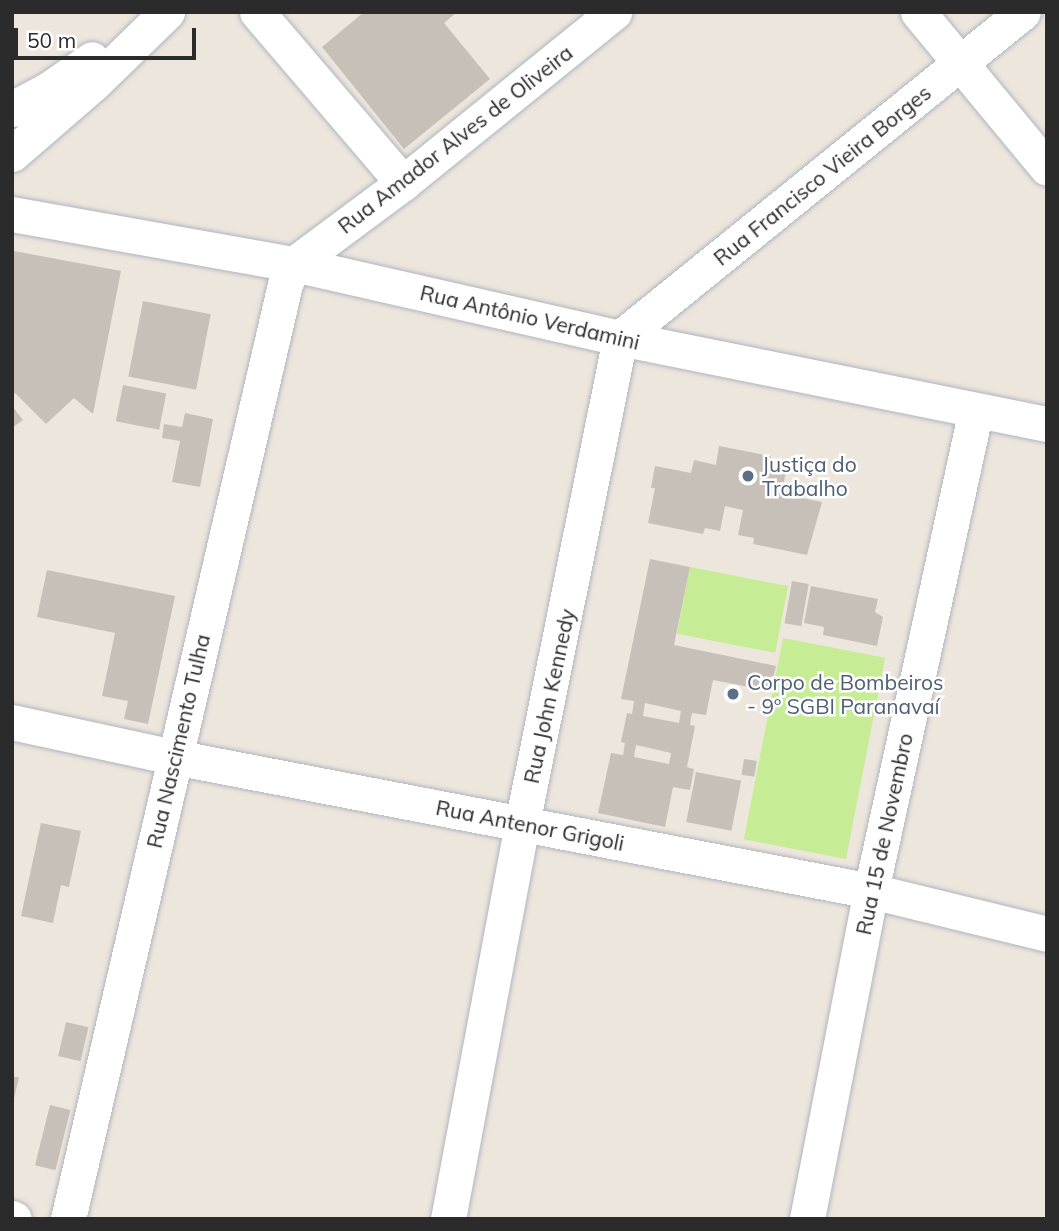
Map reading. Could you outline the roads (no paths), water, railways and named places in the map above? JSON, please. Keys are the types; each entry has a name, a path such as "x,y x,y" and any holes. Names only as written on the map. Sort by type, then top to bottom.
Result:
{"street":[{"path":"12,109 49,89 158,12"},
{"path":"12,154 94,83 167,12"},
{"path":"257,12 403,183"},
{"name":"Rua Amador Alves de Oliveira","path":"294,264 403,183 614,12"},
{"path":"918,12 1047,169"},
{"name":"Rua Francisco Vieira Borges","path":"620,338 1023,12"},
{"name":"Rua Antônio Verdamini","path":"12,214 294,264 620,338 1047,424"},
{"name":"Rua Nascimento Tulha","path":"68,1219 285,284 294,264"},
{"name":"Rua John Kennedy","path":"448,1219 522,824 620,338"},
{"name":"Rua 15 de Novembro","path":"807,1219 871,891 976,410"},
{"name":"Rua Antenor Grigoli","path":"12,722 174,757 871,891 1047,934"}],"place":[{"name":"Justiça do Trabalho","path":"748,476"},
{"name":"Corpo de Bombeiros - 9º SGBI Paranavaí","path":"733,694"}]}
